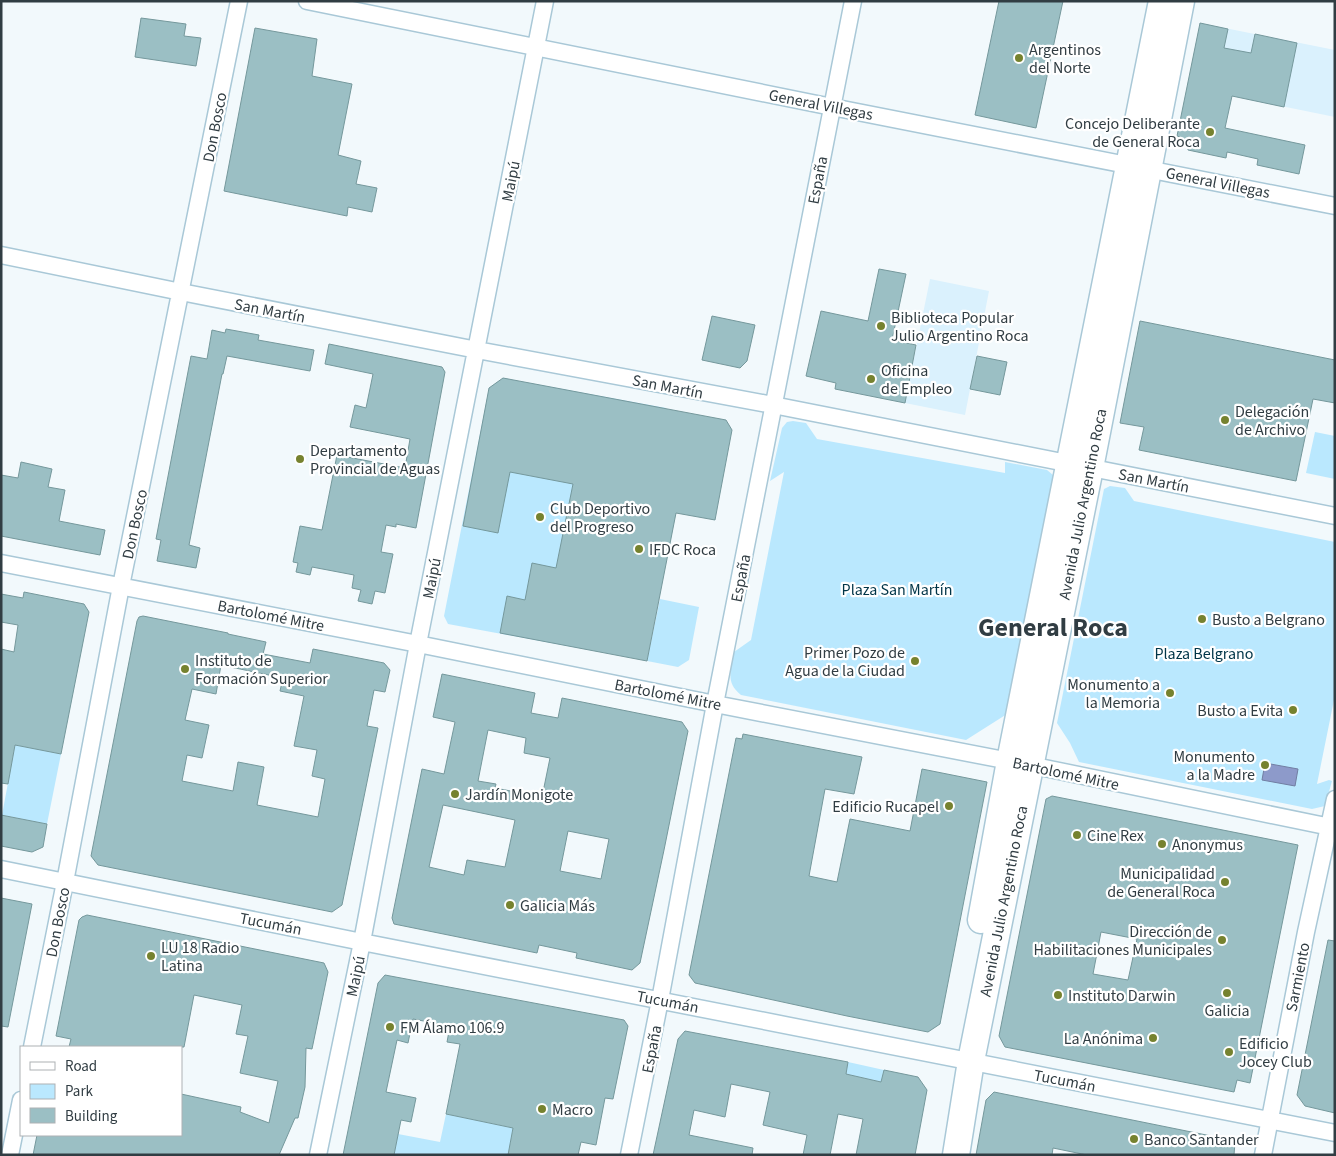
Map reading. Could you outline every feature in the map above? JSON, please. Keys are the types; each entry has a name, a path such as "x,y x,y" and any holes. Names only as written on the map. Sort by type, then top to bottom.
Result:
{"main road":[{"name":"Avenida Julio Argentino Roca","path":"938,1155 963,1059 1138,166 1162,1"},
{"name":"Avenida Julio Argentino Roca","path":"1138,166 1181,1"},
{"name":"Avenida Julio Argentino Roca","path":"956,1155 963,1059"}],"street":[{"name":"Don Bosco","path":"32,1046 121,586 239,1"},
{"name":"General Villegas","path":"307,1 1335,206"},
{"name":"Maipú","path":"318,1155 362,942 418,644 545,1"},
{"name":"España","path":"629,1155 773,405 853,1"},
{"name":"San Martín","path":"1,255 476,350 773,405 1335,516"},
{"name":"Bartolomé Mitre","path":"1,563 1020,763 1332,828"},
{"name":"Sarmiento","path":"1262,1155 1306,932 1332,828 1335,800"},
{"name":"Tucumán","path":"1,869 362,942 1335,1132"},
{"path":"10,1155 20,1105"}],"shaded area":[{"path":"1200,23 1335,50 1335,117 1187,87"},
{"path":"930,279 989,291 965,415 905,403"},
{"path":"1265,763 1298,769 1295,786 1262,780"}],"green space":[{"name":"Club Deportivo del Progreso","path":"503,378 666,408 647,508 589,650 448,624 444,616 489,388"},
{"name":"Plaza San Martín","path":"787,422 806,423 817,439 1005,473 1005,462 1047,470 1053,475 1056,482 1007,714 966,740 741,695 733,685 730,676 734,652 751,640 784,472 770,481 782,428"},
{"path":"1315,432 1335,436 1335,479 1306,473"},
{"name":"Plaza Belgrano","path":"1110,486 1125,488 1134,501 1335,542 1335,695 1317,784 1329,780 1332,781 1325,806 1312,809 1079,762 1057,723 1104,489"},
{"path":"660,599 699,607 689,660 678,667 647,661"},
{"path":"15,745 61,754 47,824 2,815"},
{"path":"848,1062 884,1070 881,1082 846,1074"},
{"path":"446,1114 513,1128 508,1155 394,1155 398,1134 440,1142"}],"building":[{"name":"Argentinos del Norte","path":"999,1 1063,1 1036,128 975,115"},
{"path":"141,18 186,24 184,36 201,38 196,66 135,57"},
{"path":"1200,23 1228,29 1224,48 1251,53 1255,34 1297,43 1284,107 1232,96 1225,128 1305,145 1299,174 1257,165 1258,159 1227,152 1226,158 1188,150 1188,147 1178,145 1180,137 1177,136"},
{"path":"255,28 317,39 312,76 352,84 338,155 361,161 356,184 377,188 372,212 348,207 347,216 224,191"},
{"path":"879,269 906,274 892,340 916,345 905,403 835,389 836,383 806,376 821,311 868,321"},
{"path":"712,316 755,325 747,361 740,368 702,360"},
{"path":"1140,321 1335,360 1335,403 1313,399 1296,481 1139,450 1144,427 1120,423"},
{"path":"226,329 259,335 258,340 314,350 310,371 227,356 189,545 200,548 196,568 157,561 161,540 156,539 191,356 207,359 212,330 225,333"},
{"path":"329,344 442,367 445,372 416,528 396,524 396,527 386,525 381,552 393,554 385,593 375,591 372,604 358,601 361,590 352,588 354,575 312,567 310,575 296,572 298,563 293,562 300,526 322,530 337,455 405,468 410,439 350,427 355,405 366,408 373,374 325,364"},
{"path":"977,356 1007,362 1000,395 970,389"},
{"name":"Club Deportivo del Progreso","path":"503,378 726,420 732,430 715,520 676,513 647,661 500,633 507,596 525,600 532,563 556,568 573,484 510,472 498,533 463,526 489,388"},
{"path":"21,462 52,469 48,487 65,490 59,521 105,530 100,555 1,536 1,475 18,478"},
{"path":"24,592 84,604 89,612 61,754 15,745 8,784 1,783 1,649 14,652 18,625 1,622 1,594 23,598"},
{"path":"143,616 266,642 263,654 310,663 313,649 384,663 390,670 385,692 374,690 367,726 378,728 342,905 332,912 98,865 91,856 139,617","holes":["221,665 283,678 280,691 304,696 294,746 317,750 312,776 325,779 318,817 257,805 264,767 238,762 233,791 182,781 187,755 202,758 209,725 185,720 192,689 216,694"]},
{"path":"442,674 535,693 531,713 558,718 562,698 682,722 688,731 640,963 632,970 576,958 577,953 539,945 537,953 394,924 392,918 422,769 444,774 455,722 433,717","holes":["488,730 526,738 524,753 550,758 542,797 495,788 496,784 478,781","443,805 515,820 505,867 467,860 464,875 429,867","568,831 609,839 601,879 560,871"]},
{"path":"743,734 862,757 854,794 825,789 809,876 837,882 850,819 910,831 922,769 987,782 940,1024 928,1032 695,983 689,975 736,738 742,739"},
{"path":"1052,796 1298,845 1250,1083 1237,1080 1234,1092 1005,1047 999,1036 1046,799","holes":["1101,932 1137,939 1128,980 1093,974"]},
{"path":"1,815 47,824 43,847 32,852 1,846"},
{"path":"1,898 32,904 8,1027 1,1026"},
{"path":"87,915 324,963 328,972 312,1049 306,1048 305,1087 298,1118 295,1118 279,1155 33,1155 37,1136 182,1136 182,1094 241,1107 240,1112 269,1123 278,1081 240,1073 248,1036 236,1034 242,1005 194,995 184,1047 69,1046 71,1039 56,1036 79,920"},
{"path":"1328,940 1335,941 1335,1113 1305,1106 1297,1095"},
{"path":"385,975 624,1020 628,1026 613,1099 605,1098 596,1145 581,1142 578,1155 508,1155 513,1128 446,1114 460,1044 447,1042 450,1026 413,1019 408,1043 397,1040 386,1092 416,1098 411,1122 401,1120 394,1155 343,1155 378,983"},
{"path":"685,1031 848,1062 846,1074 881,1082 884,1070 918,1077 927,1090 915,1155 856,1155 863,1119 838,1114 830,1155 803,1155 807,1135 763,1125 770,1092 731,1084 725,1117 694,1110 689,1135 753,1148 752,1155 653,1155 678,1039"},
{"path":"994,1092 1231,1140 1235,1142 1234,1155 1087,1155 1053,1148 1052,1155 976,1155 986,1100"}],"place":[{"name":"Argentinos del Norte","path":"1019,58"},
{"name":"Concejo Deliberante de General Roca","path":"1210,132"},
{"name":"Biblioteca Popular Julio Argentino Roca","path":"881,326"},
{"name":"Oficina de Empleo","path":"871,379"},
{"name":"Delegación de Archivo","path":"1225,420"},
{"name":"Departamento Provincial de Aguas","path":"300,459"},
{"name":"Club Deportivo del Progreso","path":"540,517"},
{"name":"IFDC Roca","path":"639,549"},
{"name":"Busto a Belgrano","path":"1202,619"},
{"name":"Primer Pozo de Agua de la Ciudad","path":"915,661"},
{"name":"Instituto de Formación Superior","path":"185,669"},
{"name":"Monumento a la Memoria","path":"1170,693"},
{"name":"Busto a Evita","path":"1293,710"},
{"name":"Monumento a la Madre","path":"1265,765"},
{"name":"Jardín Monigote","path":"455,794"},
{"name":"Edificio Rucapel","path":"949,806"},
{"name":"Cine Rex","path":"1077,835"},
{"name":"Anonymus","path":"1162,844"},
{"name":"Municipalidad de General Roca","path":"1225,882"},
{"name":"Galicia Más","path":"510,905"},
{"name":"Dirección de Habilitaciones Municipales","path":"1222,940"},
{"name":"LU 18 Radio Latina","path":"151,956"},
{"name":"Galicia","path":"1227,993"},
{"name":"Instituto Darwin","path":"1058,995"},
{"name":"FM Álamo 106.9","path":"390,1027"},
{"name":"La Anónima","path":"1153,1038"},
{"name":"Edificio Jocey Club","path":"1229,1052"},
{"name":"Macro","path":"542,1109"},
{"name":"Banco Santander","path":"1134,1139"}],"district":[{"name":"General Roca","path":"1053,627"}]}
